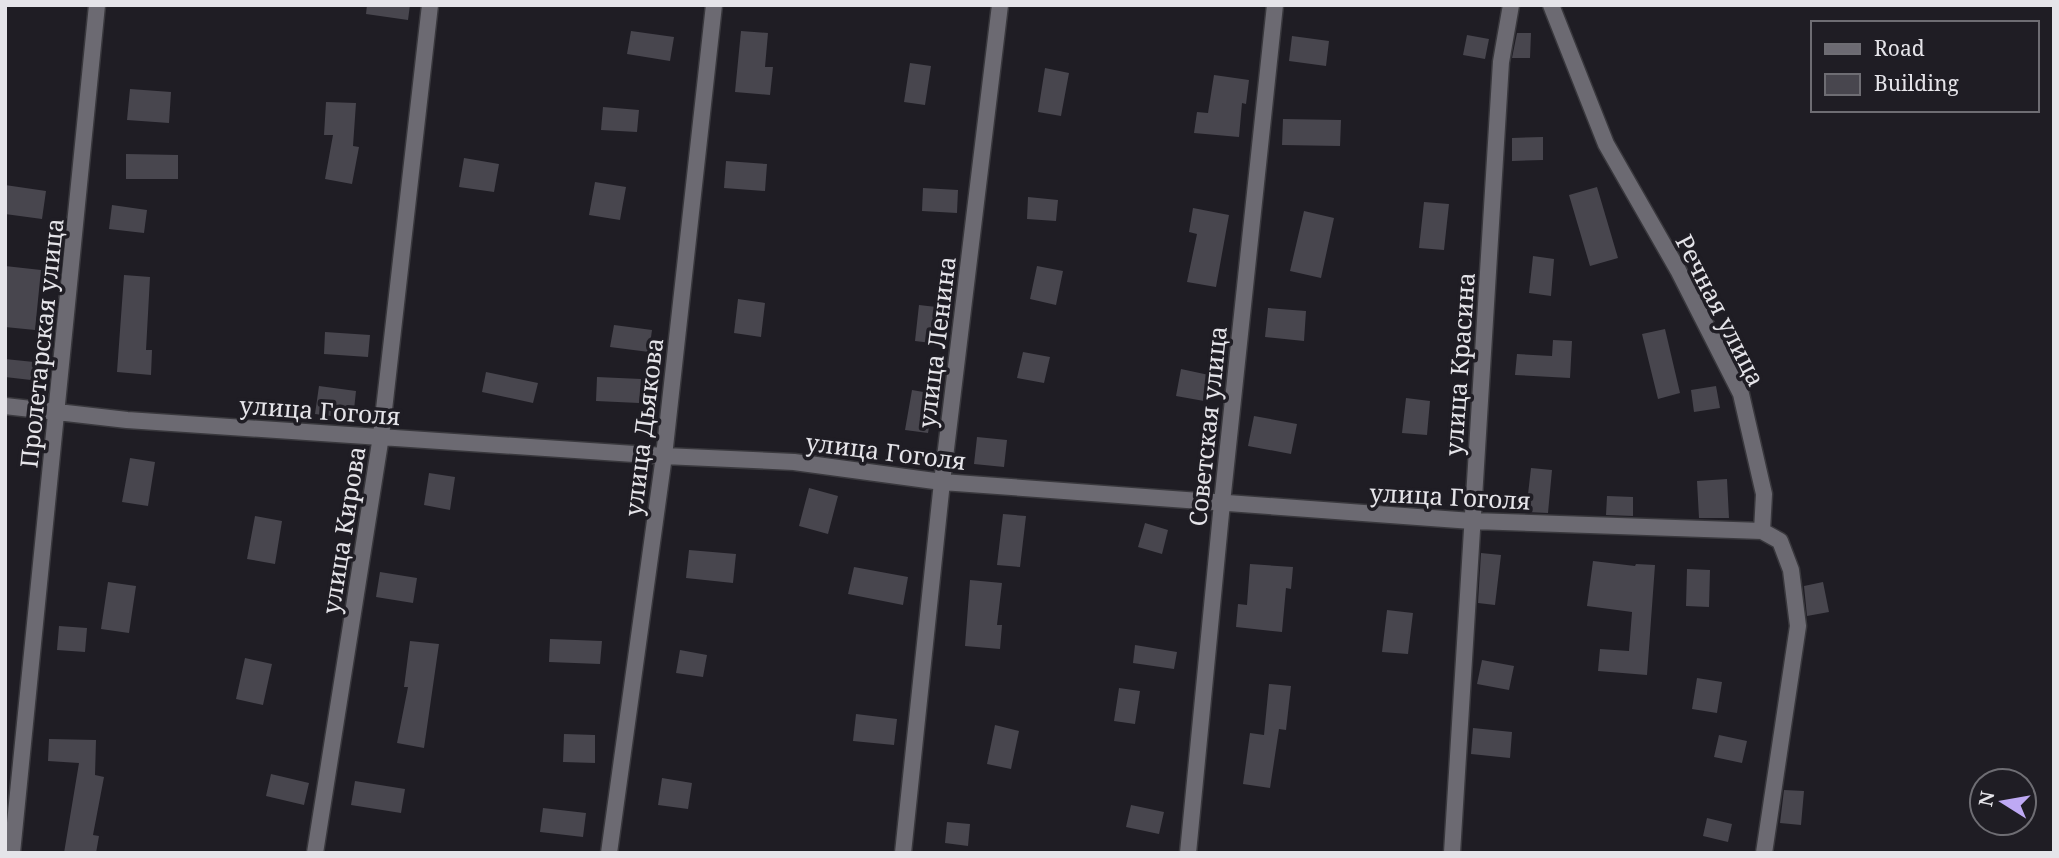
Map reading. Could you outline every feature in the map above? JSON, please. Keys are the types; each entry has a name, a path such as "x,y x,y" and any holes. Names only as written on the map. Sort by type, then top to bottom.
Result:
{"street":[{"name":"Пролетарская улица","path":"12,853 97,5"},
{"name":"улица Кирова","path":"315,853 381,436 430,5"},
{"name":"улица Дьякова","path":"609,853 664,456 714,5"},
{"name":"улица Ленина","path":"903,853 942,482 1000,5"},
{"name":"Советская улица","path":"1188,853 1275,5"},
{"name":"улица Красина","path":"1452,853 1501,62 1511,5"},
{"name":"Речная улица","path":"1551,5 1606,144 1678,270 1741,394 1764,494 1762,531"},
{"name":"улица Гоголя","path":"5,406 127,420 794,463 942,482 1472,522 1762,531"},
{"path":"1762,531 1780,541 1791,570 1798,626 1764,853"}],"building":[{"path":"367,5 410,5 408,20 366,14"},
{"path":"631,31 674,37 670,61 627,54"},
{"path":"741,31 768,33 765,67 773,67 770,95 735,92"},
{"path":"1517,33 1531,33 1530,58 1512,58"},
{"path":"1467,35 1489,39 1485,59 1463,55"},
{"path":"1292,36 1329,41 1326,66 1289,61"},
{"path":"910,63 931,66 925,105 904,102"},
{"path":"1045,68 1069,73 1061,116 1038,112"},
{"path":"1214,75 1249,80 1246,104 1242,103 1239,137 1194,133 1197,112 1208,113"},
{"path":"130,89 171,92 169,123 127,120"},
{"path":"326,102 356,103 353,146 359,147 352,184 325,179 333,135 324,135"},
{"path":"603,107 639,110 637,132 601,130"},
{"path":"1283,119 1341,120 1340,146 1282,145"},
{"path":"1543,137 1543,160 1512,161 1512,138"},
{"path":"126,154 178,155 178,179 126,179"},
{"path":"464,158 499,164 494,192 459,187"},
{"path":"726,161 767,164 765,191 724,188"},
{"path":"595,182 626,187 620,220 589,215"},
{"path":"5,185 46,191 42,219 5,214"},
{"path":"1597,187 1618,258 1590,266 1569,195"},
{"path":"923,188 958,190 957,213 922,211"},
{"path":"1028,197 1058,200 1056,221 1027,219"},
{"path":"1424,202 1449,204 1444,250 1419,248"},
{"path":"112,205 147,210 144,233 109,229"},
{"path":"1193,208 1229,215 1216,287 1187,282 1197,234 1189,232"},
{"path":"1304,211 1334,218 1321,278 1290,271"},
{"path":"1533,256 1554,259 1551,296 1529,293"},
{"path":"5,266 41,270 35,330 5,327"},
{"path":"1037,266 1063,271 1056,305 1030,299"},
{"path":"124,275 150,277 146,350 152,350 151,375 117,372"},
{"path":"738,299 765,303 761,337 734,333"},
{"path":"919,305 945,308 940,344 915,341"},
{"path":"1268,308 1306,311 1304,341 1265,337"},
{"path":"614,325 652,330 649,352 610,347"},
{"path":"1665,329 1680,393 1658,399 1642,334"},
{"path":"325,332 370,335 368,357 324,354"},
{"path":"1553,340 1572,341 1570,378 1515,375 1517,354 1552,356"},
{"path":"1023,352 1050,357 1044,383 1017,378"},
{"path":"5,359 34,362 31,380 5,377"},
{"path":"1181,369 1209,375 1204,401 1176,396"},
{"path":"486,372 538,383 533,403 482,392"},
{"path":"597,377 641,379 639,403 596,401"},
{"path":"319,386 356,391 353,419 315,414"},
{"path":"1716,386 1720,408 1694,412 1691,390"},
{"path":"912,390 935,394 928,433 905,430"},
{"path":"1406,398 1430,401 1427,435 1402,433"},
{"path":"1254,416 1297,424 1291,454 1248,446"},
{"path":"977,437 1007,440 1004,467 974,464"},
{"path":"130,458 155,462 148,506 122,502"},
{"path":"1531,468 1552,470 1548,513 1526,512"},
{"path":"429,473 455,477 450,510 424,505"},
{"path":"1727,479 1729,518 1699,518 1697,481"},
{"path":"809,488 838,496 828,534 799,526"},
{"path":"1607,496 1633,497 1633,516 1606,515"},
{"path":"1003,514 1026,516 1020,567 997,565"},
{"path":"255,516 282,521 275,564 247,559"},
{"path":"1145,523 1168,530 1162,554 1138,547"},
{"path":"689,550 736,554 733,583 686,578"},
{"path":"1481,553 1501,555 1495,605 1478,603"},
{"path":"1593,561 1635,566 1655,565 1647,675 1598,671 1600,649 1629,651 1632,612 1587,606"},
{"path":"1250,564 1293,567 1291,589 1286,588 1282,632 1236,627 1238,604 1247,605"},
{"path":"854,567 908,577 903,605 848,594"},
{"path":"1687,569 1710,570 1709,607 1686,606"},
{"path":"380,572 417,578 413,603 376,597"},
{"path":"970,580 1002,583 997,625 1002,625 1000,649 965,646"},
{"path":"108,582 136,586 129,633 101,629"},
{"path":"1823,582 1829,612 1807,616 1804,586"},
{"path":"1387,610 1413,613 1408,654 1382,652"},
{"path":"59,626 87,628 85,652 57,650"},
{"path":"550,639 602,641 600,664 549,662"},
{"path":"410,641 439,644 424,748 397,743 408,687 404,687"},
{"path":"1135,645 1177,652 1174,669 1133,663"},
{"path":"680,650 707,655 703,677 676,673"},
{"path":"245,658 272,664 263,705 236,699"},
{"path":"1482,660 1514,666 1509,690 1477,684"},
{"path":"1697,678 1722,682 1717,713 1692,709"},
{"path":"1269,684 1291,686 1286,730 1279,729 1270,788 1243,784 1250,733 1264,735"},
{"path":"1119,688 1140,691 1135,724 1114,721"},
{"path":"856,714 897,719 894,745 853,741"},
{"path":"995,725 1019,731 1011,769 987,764"},
{"path":"1473,728 1512,732 1510,758 1471,754"},
{"path":"564,734 595,735 595,763 563,762"},
{"path":"1719,735 1747,741 1742,763 1714,757"},
{"path":"49,739 96,740 95,775 104,777 93,835 99,836 96,853 64,853 79,763 48,761"},
{"path":"271,774 309,783 304,805 266,796"},
{"path":"662,778 692,783 688,809 658,805"},
{"path":"355,781 405,789 401,813 351,805"},
{"path":"1784,790 1804,791 1801,825 1780,823"},
{"path":"1131,805 1164,812 1159,834 1126,827"},
{"path":"543,808 586,813 583,837 540,832"},
{"path":"1707,818 1732,824 1728,842 1703,836"},
{"path":"947,822 970,824 968,846 945,843"}]}
